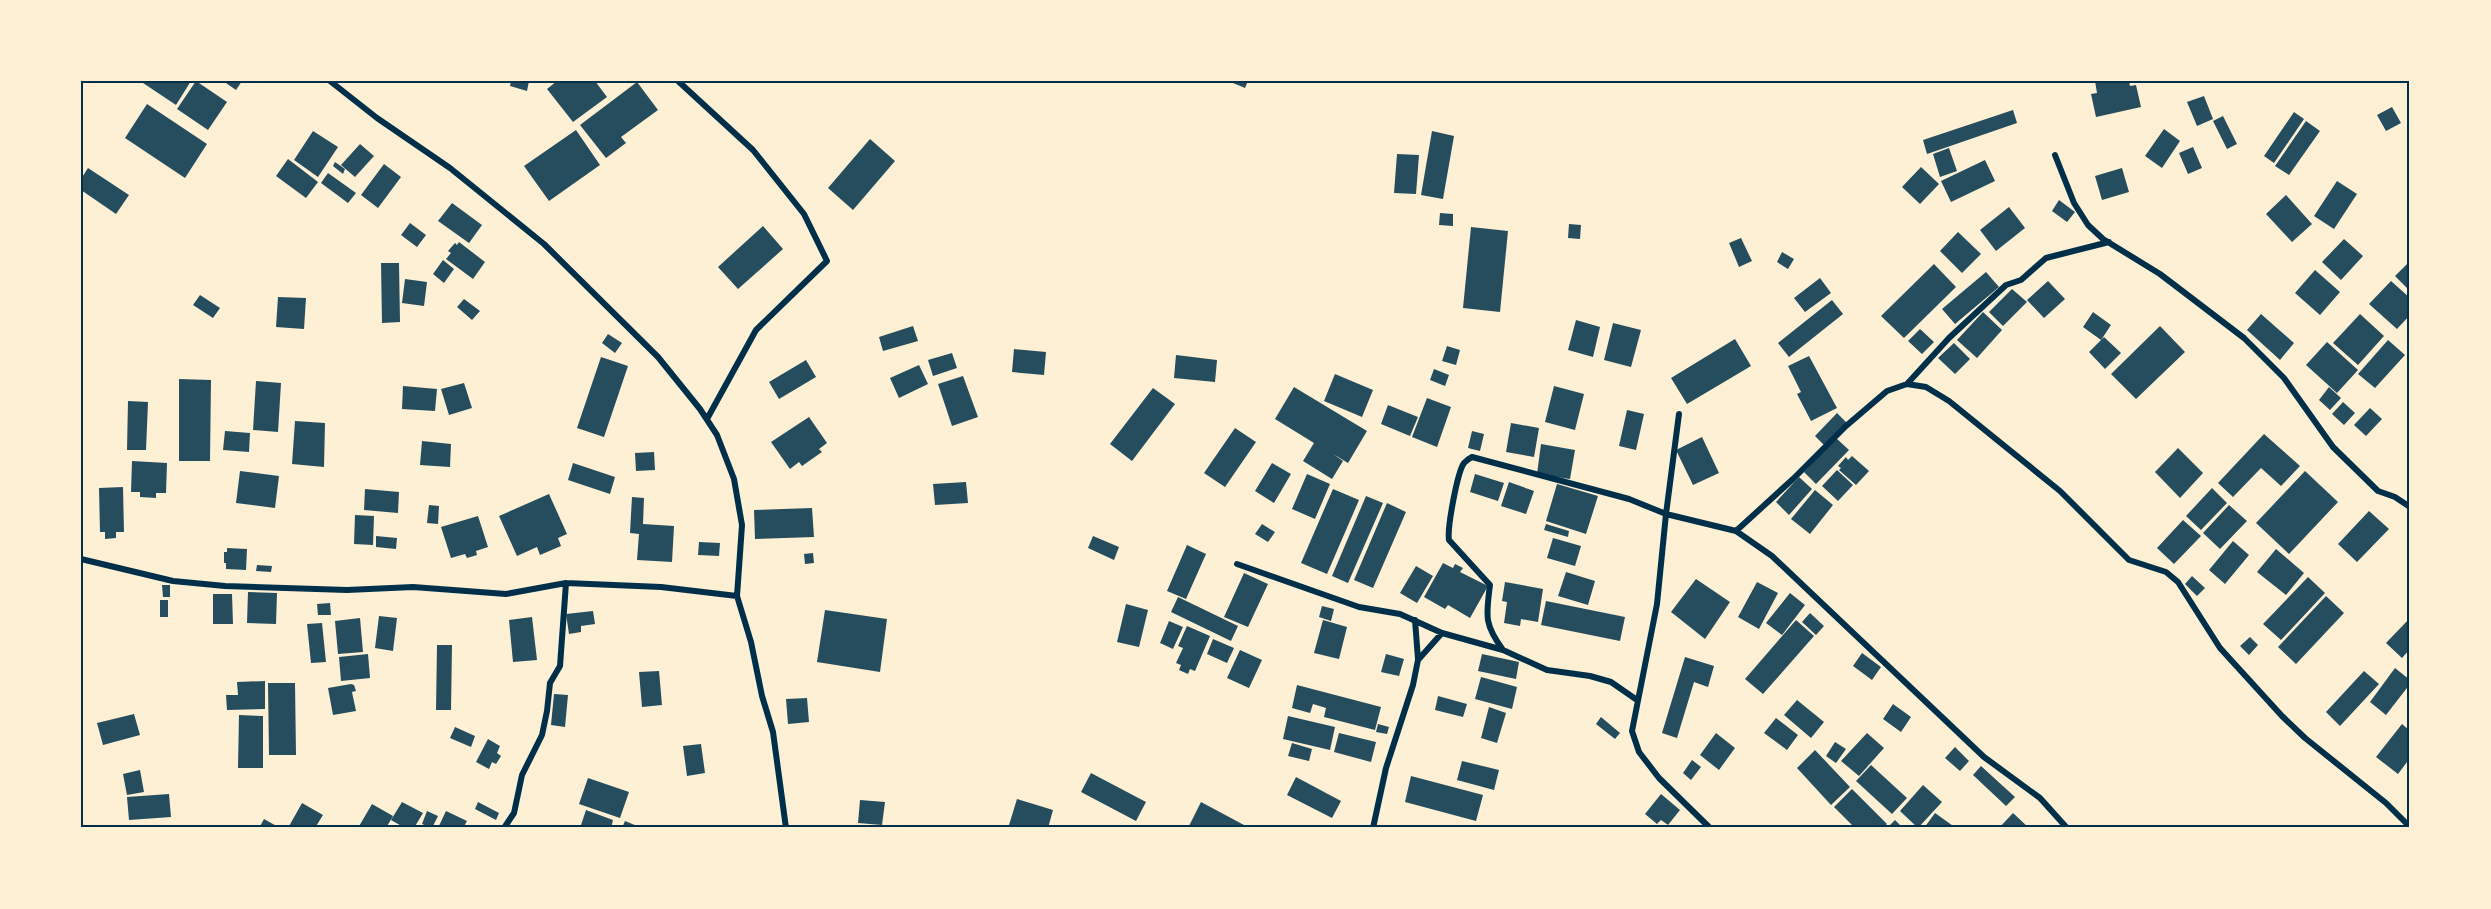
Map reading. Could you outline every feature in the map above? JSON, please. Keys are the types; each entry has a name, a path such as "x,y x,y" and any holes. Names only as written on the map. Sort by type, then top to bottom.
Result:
{"street":[{"path":"330,81 377,118 450,168 544,243 658,357 717,435 734,479 742,525 737,596 773,732 786,828"},
{"path":"678,81 753,150 804,214 827,261 756,330 707,419"},
{"path":"2055,155 2074,202 2088,225 2160,274 2244,338 2284,378 2333,447 2378,491 2395,496 2410,507"},
{"path":"1907,384 1949,338 2006,285 2021,280 2046,258 2110,242"},
{"path":"1736,531 1846,426 1887,391 1907,384 1926,387 1949,401 2060,491 2129,560 2166,572 2178,582 2220,648 2282,716 2386,803 2410,827"},
{"path":"1679,414 1666,514 1658,604 1632,731 1639,752 1659,778 1710,828"},
{"path":"1503,650 1490,633 1487,617 1490,585 1449,540 1448,532 1456,485 1464,462 1472,457 1629,500 1666,514 1736,531 1772,556 1984,757 2040,798 2067,828"},
{"path":"81,559 173,581 225,586 347,590 413,586 506,594 566,582 661,587 737,596"},
{"path":"1237,564 1359,607 1401,614 1442,633 1503,650 1547,670 1590,676 1611,682 1637,700"},
{"path":"504,828 514,813 522,775 542,735 548,711 550,683 560,666 566,582"},
{"path":"1373,828 1386,768 1413,685 1418,660 1415,620"},
{"path":"1418,660 1426,648 1442,633"}],"building":[{"path":"140,81 191,81 176,105"},
{"path":"196,81 227,102 208,130 177,109"},
{"path":"223,81 242,81 236,90"},
{"path":"511,81 529,81 527,91 510,86"},
{"path":"557,81 595,81 607,97 573,122 547,89"},
{"path":"1234,81 1248,81 1245,88 1233,83"},
{"path":"2095,81 2129,81 2130,86 2136,85 2141,107 2096,117 2091,94 2097,93"},
{"path":"637,82 658,110 621,137 626,143 606,158 580,125"},
{"path":"2204,96 2213,119 2197,126 2187,102"},
{"path":"147,104 207,144 185,178 125,138"},
{"path":"2392,107 2401,123 2386,131 2377,115"},
{"path":"2013,110 2017,123 1927,154 1923,140"},
{"path":"2294,112 2304,119 2274,163 2264,156"},
{"path":"2223,116 2237,144 2227,149 2213,121"},
{"path":"2306,121 2320,131 2289,175 2275,166"},
{"path":"2164,129 2180,141 2162,168 2145,156"},
{"path":"576,130 600,165 549,201 524,166"},
{"path":"313,131 338,147 318,177 294,160"},
{"path":"1432,131 1454,136 1443,199 1421,195"},
{"path":"870,139 895,161 853,210 828,188"},
{"path":"360,144 374,156 355,177 341,165"},
{"path":"2193,147 2202,168 2188,174 2179,153"},
{"path":"1949,148 1957,171 1940,177 1933,154"},
{"path":"1397,154 1419,155 1416,194 1394,193"},
{"path":"288,159 318,182 306,198 276,176"},
{"path":"1985,160 1995,181 1951,202 1941,181"},
{"path":"335,162 345,169 343,174 333,166"},
{"path":"384,164 401,177 378,208 361,195"},
{"path":"1921,167 1939,184 1920,204 1902,187"},
{"path":"88,168 129,195 116,214 81,190 81,179"},
{"path":"2122,168 2129,192 2102,200 2095,176"},
{"path":"328,173 356,193 348,203 321,183"},
{"path":"2337,181 2357,194 2334,229 2314,216"},
{"path":"2286,195 2312,224 2292,242 2266,214"},
{"path":"2059,200 2075,212 2067,222 2052,211"},
{"path":"452,203 482,225 469,243 438,221"},
{"path":"2009,207 2025,228 1996,251 1980,230"},
{"path":"1440,213 1453,214 1453,226 1439,225"},
{"path":"410,223 426,235 417,247 401,235"},
{"path":"1569,224 1581,225 1580,239 1568,238"},
{"path":"763,226 783,249 738,289 718,267"},
{"path":"1471,227 1508,231 1500,312 1463,308"},
{"path":"1958,232 1981,254 1962,273 1940,251"},
{"path":"1741,238 1752,261 1739,267 1729,243"},
{"path":"2344,239 2363,256 2341,280 2322,262"},
{"path":"459,242 485,262 473,279 446,259 451,253 448,251"},
{"path":"1782,252 1794,259 1788,269 1777,262"},
{"path":"443,260 454,269 444,283 433,274"},
{"path":"2410,261 2410,291 2395,276"},
{"path":"381,263 399,263 400,322 382,323"},
{"path":"1934,264 1956,287 1904,338 1881,316"},
{"path":"2315,270 2340,292 2320,315 2295,293"},
{"path":"1986,272 1999,287 1955,324 1942,309"},
{"path":"1820,278 1831,293 1805,312 1794,298"},
{"path":"405,279 427,282 424,306 402,303"},
{"path":"2048,281 2065,299 2044,318 2027,300"},
{"path":"2391,281 2410,298 2410,315 2397,329 2369,304"},
{"path":"2012,289 2027,302 2003,326 1989,312"},
{"path":"200,295 220,308 213,318 193,305"},
{"path":"278,297 306,298 304,329 276,327"},
{"path":"464,299 480,311 472,320 457,307"},
{"path":"1832,300 1843,314 1789,357 1778,343"},
{"path":"1983,312 2002,330 1977,358 1957,340"},
{"path":"2093,312 2111,325 2101,340 2083,327"},
{"path":"2261,314 2294,343 2280,360 2247,330"},
{"path":"2360,314 2384,336 2358,365 2333,343"},
{"path":"1576,320 1600,327 1593,357 1568,350"},
{"path":"1613,323 1641,330 1631,367 1604,360"},
{"path":"913,326 918,341 883,351 879,337"},
{"path":"2160,326 2185,352 2136,399 2111,374"},
{"path":"1920,329 1934,342 1922,354 1908,341"},
{"path":"608,334 622,343 615,353 602,343"},
{"path":"2104,337 2121,353 2105,369 2089,352"},
{"path":"1735,339 1751,366 1687,404 1671,378"},
{"path":"2388,340 2405,355 2375,388 2358,374"},
{"path":"2327,342 2358,370 2337,393 2306,365"},
{"path":"1954,343 1970,359 1955,374 1938,358"},
{"path":"1447,346 1460,350 1456,365 1442,361"},
{"path":"1014,349 1046,352 1044,375 1012,372"},
{"path":"952,353 957,368 933,376 928,360"},
{"path":"1176,355 1217,360 1215,382 1174,378"},
{"path":"1809,356 1837,408 1811,421 1797,394 1801,392 1788,366"},
{"path":"601,357 628,366 604,437 577,428"},
{"path":"806,360 816,377 779,399 769,382"},
{"path":"919,365 928,384 899,398 890,378"},
{"path":"1434,369 1449,375 1445,386 1430,380"},
{"path":"1335,374 1373,390 1362,417 1324,401"},
{"path":"963,376 978,417 952,426 938,384"},
{"path":"179,379 211,380 210,461 179,461"},
{"path":"256,381 281,383 278,432 253,430"},
{"path":"464,383 472,408 449,415 441,389"},
{"path":"403,386 437,389 435,411 402,409"},
{"path":"1554,386 1584,394 1575,430 1545,422"},
{"path":"1294,387 1367,431 1348,463 1333,454 1343,461 1332,479 1303,461 1314,443 1275,419"},
{"path":"2329,387 2341,398 2330,410 2319,400"},
{"path":"1153,388 1175,404 1132,461 1110,444"},
{"path":"1427,398 1451,407 1437,447 1412,437"},
{"path":"128,401 148,402 146,450 127,450"},
{"path":"2343,402 2355,413 2344,425 2332,414"},
{"path":"1388,405 1418,417 1410,436 1381,424"},
{"path":"2370,408 2382,419 2366,436 2354,425"},
{"path":"1627,410 1644,414 1636,450 1619,446"},
{"path":"1837,413 1847,423 1825,446 1815,436"},
{"path":"809,417 827,443 819,449 822,452 802,466 799,462 790,469 771,442"},
{"path":"295,421 325,423 324,467 292,464"},
{"path":"1511,423 1539,428 1534,457 1506,452"},
{"path":"1235,428 1256,442 1225,487 1204,473"},
{"path":"225,431 250,433 249,452 223,450"},
{"path":"1472,431 1484,434 1480,451 1468,448"},
{"path":"2264,434 2300,466 2281,486 2261,468 2233,497 2218,483"},
{"path":"1702,437 1719,473 1693,485 1676,450"},
{"path":"1836,438 1849,450 1816,484 1804,472"},
{"path":"422,441 451,444 450,467 420,465"},
{"path":"1541,444 1575,450 1570,479 1537,474"},
{"path":"2178,448 2203,473 2180,498 2155,472"},
{"path":"654,452 655,470 636,471 635,453"},
{"path":"1852,456 1869,471 1856,485 1839,470 1841,468 1838,466 1846,457 1848,460"},
{"path":"132,461 167,463 166,493 156,493 156,498 140,497 140,492 131,492"},
{"path":"573,463 615,477 610,494 568,480"},
{"path":"1272,463 1291,474 1274,503 1255,491"},
{"path":"1837,470 1853,485 1838,501 1822,486"},
{"path":"240,471 279,476 275,508 236,503"},
{"path":"2305,471 2338,502 2289,554 2256,523"},
{"path":"1307,474 1330,484 1315,519 1292,509"},
{"path":"1475,474 1504,483 1498,501 1470,492"},
{"path":"1799,477 1812,489 1789,515 1776,502"},
{"path":"966,482 968,503 935,505 933,484"},
{"path":"1509,482 1534,491 1526,514 1501,506"},
{"path":"1557,484 1598,496 1586,534 1546,521"},
{"path":"123,487 124,532 116,532 116,538 105,539 105,532 100,532 99,488"},
{"path":"2212,488 2227,503 2201,530 2186,516"},
{"path":"365,489 399,492 398,513 364,510"},
{"path":"1333,489 1359,500 1327,574 1301,563"},
{"path":"1815,490 1833,505 1810,534 1791,519"},
{"path":"549,494 567,534 558,538 561,546 540,555 537,547 517,556 499,516"},
{"path":"1366,496 1383,503 1348,583 1332,576"},
{"path":"632,497 644,498 643,524 674,526 672,562 637,560 639,534 630,533"},
{"path":"1387,503 1406,512 1373,588 1354,580"},
{"path":"429,505 439,506 438,524 427,523"},
{"path":"2229,505 2247,521 2220,549 2203,533"},
{"path":"812,508 814,537 755,539 754,510"},
{"path":"2369,511 2389,529 2357,562 2338,544"},
{"path":"355,515 374,516 373,545 354,544"},
{"path":"478,516 488,547 476,551 477,555 467,558 465,554 451,558 441,527"},
{"path":"2183,520 2201,536 2174,564 2157,548"},
{"path":"1262,524 1275,532 1268,542 1255,534"},
{"path":"1546,524 1569,531 1568,537 1544,530"},
{"path":"376,536 397,538 396,549 376,547"},
{"path":"1093,536 1119,547 1114,560 1088,548"},
{"path":"1553,538 1581,546 1575,566 1547,558"},
{"path":"2233,541 2249,555 2225,584 2209,570"},
{"path":"699,542 720,543 719,556 698,555"},
{"path":"1187,545 1206,554 1186,599 1167,591"},
{"path":"227,548 247,549 246,570 226,569 224,552 227,552"},
{"path":"2276,549 2304,573 2286,595 2257,572"},
{"path":"813,553 814,563 805,564 804,554"},
{"path":"1443,563 1453,568 1455,564 1463,568 1460,572 1488,586 1470,618 1448,605 1445,609 1424,597"},
{"path":"257,565 272,566 271,572 256,571"},
{"path":"1416,566 1433,576 1417,603 1400,593"},
{"path":"1566,572 1595,581 1588,605 1558,596"},
{"path":"1244,573 1268,584 1248,627 1224,617"},
{"path":"2192,576 2205,588 2197,596 2185,584"},
{"path":"2308,577 2325,593 2281,640 2263,624"},
{"path":"1696,579 1730,602 1705,639 1671,612"},
{"path":"1505,582 1543,589 1538,622 1521,619 1520,626 1504,623 1507,602 1502,601"},
{"path":"1757,582 1778,593 1759,629 1738,617"},
{"path":"162,585 170,585 170,597 163,597"},
{"path":"248,592 277,593 276,624 247,623"},
{"path":"1790,593 1805,605 1782,635 1766,623"},
{"path":"213,594 232,594 233,624 213,624"},
{"path":"2326,596 2344,613 2296,664 2278,647"},
{"path":"1178,597 1238,626 1231,641 1171,612"},
{"path":"160,600 168,600 168,617 160,617"},
{"path":"1546,601 1625,617 1620,641 1541,625"},
{"path":"330,603 331,615 318,615 317,604"},
{"path":"1126,604 1148,610 1139,647 1117,642"},
{"path":"1322,606 1334,609 1331,621 1319,617"},
{"path":"825,610 887,619 880,672 817,662"},
{"path":"593,611 595,624 581,626 581,632 569,634 566,614"},
{"path":"1810,613 1824,626 1816,635 1802,622"},
{"path":"379,616 397,618 393,651 375,648"},
{"path":"532,617 537,660 513,662 509,620"},
{"path":"360,618 363,652 338,654 335,621"},
{"path":"2410,618 2410,649 2402,658 2386,643"},
{"path":"1323,620 1347,627 1339,659 1314,653"},
{"path":"1796,620 1814,636 1763,694 1745,679"},
{"path":"1169,621 1183,627 1173,649 1160,643"},
{"path":"322,623 326,662 311,663 307,624"},
{"path":"1187,626 1210,636 1195,671 1190,669 1188,674 1179,670 1181,665 1176,663 1183,648 1178,646"},
{"path":"2250,637 2258,645 2249,655 2240,646"},
{"path":"1213,639 1234,648 1227,663 1207,654"},
{"path":"437,645 452,645 451,710 436,710"},
{"path":"1240,650 1262,660 1249,688 1227,678"},
{"path":"1862,653 1881,667 1872,680 1853,666"},
{"path":"368,654 370,678 341,681 339,657"},
{"path":"1386,654 1404,659 1399,676 1381,672"},
{"path":"1482,654 1519,662 1516,679 1478,671"},
{"path":"1685,657 1714,666 1708,687 1694,682 1677,738 1662,733"},
{"path":"2395,668 2410,680 2410,684 2386,715 2370,702"},
{"path":"659,671 662,705 642,707 639,672"},
{"path":"2364,671 2379,684 2340,726 2326,712"},
{"path":"1481,677 1517,687 1512,709 1475,699"},
{"path":"265,681 265,709 227,710 226,695 238,695 237,682"},
{"path":"268,683 295,683 296,755 269,755"},
{"path":"354,685 356,691 352,692 356,711 333,715 328,688"},
{"path":"1297,685 1381,707 1375,730 1324,717 1326,708 1313,704 1310,713 1292,708"},
{"path":"554,694 568,695 565,727 551,725"},
{"path":"1438,696 1467,704 1463,717 1435,710"},
{"path":"807,698 809,722 788,724 786,699"},
{"path":"1797,700 1824,722 1811,738 1784,715"},
{"path":"1893,704 1911,717 1901,732 1883,719"},
{"path":"1489,707 1506,713 1497,743 1481,738"},
{"path":"134,714 140,735 103,745 97,723"},
{"path":"239,715 263,716 263,768 238,768"},
{"path":"1288,716 1335,727 1330,750 1283,739"},
{"path":"1601,717 1620,733 1615,739 1596,724"},
{"path":"1776,718 1798,735 1787,750 1764,733"},
{"path":"1378,724 1389,727 1387,734 1376,732"},
{"path":"2402,724 2410,731 2410,758 2398,774 2376,757"},
{"path":"455,727 475,736 471,747 450,738"},
{"path":"1339,733 1376,742 1371,762 1334,752"},
{"path":"1716,733 1735,748 1719,770 1700,755"},
{"path":"1867,733 1884,748 1859,776 1841,761"},
{"path":"488,739 500,746 497,753 501,756 496,764 492,762 489,769 476,762"},
{"path":"1835,742 1846,749 1836,763 1826,756"},
{"path":"1292,743 1312,749 1309,761 1288,756"},
{"path":"701,744 705,773 687,776 683,746"},
{"path":"1955,747 1969,761 1960,771 1945,758"},
{"path":"1815,750 1850,787 1831,805 1797,768"},
{"path":"1692,760 1701,767 1691,780 1683,773"},
{"path":"1462,761 1499,770 1494,790 1457,780"},
{"path":"1871,765 1907,798 1892,814 1856,781"},
{"path":"1981,766 2015,797 2006,806 1973,775"},
{"path":"140,770 144,792 127,795 123,774"},
{"path":"1091,773 1146,802 1136,821 1081,792"},
{"path":"1411,776 1483,795 1476,821 1405,802"},
{"path":"1296,777 1341,801 1332,818 1287,795"},
{"path":"588,778 629,792 620,818 579,804"},
{"path":"1923,785 1942,802 1918,828 1900,811"},
{"path":"1852,789 1887,824 1883,828 1855,828 1834,807"},
{"path":"169,794 171,817 129,820 127,797"},
{"path":"1661,794 1680,810 1668,825 1661,820 1657,824 1645,814"},
{"path":"1017,799 1053,810 1048,828 1020,828 1009,825"},
{"path":"860,800 885,802 882,825 858,823"},
{"path":"402,802 423,813 414,828 405,828 391,820"},
{"path":"478,802 499,813 496,820 475,809"},
{"path":"1201,802 1244,825 1243,828 1189,826"},
{"path":"302,803 323,815 315,828 288,828"},
{"path":"372,804 393,816 386,828 358,828"},
{"path":"586,810 613,820 611,828 580,828"},
{"path":"427,811 438,816 432,828 422,824"},
{"path":"446,811 467,821 463,828 438,828"},
{"path":"1935,813 1956,828 1924,828"},
{"path":"2013,813 2029,828 1999,828"},
{"path":"264,819 280,828 259,828"},
{"path":"1895,820 1903,828 1887,828"},
{"path":"625,821 642,828 622,828"}]}
